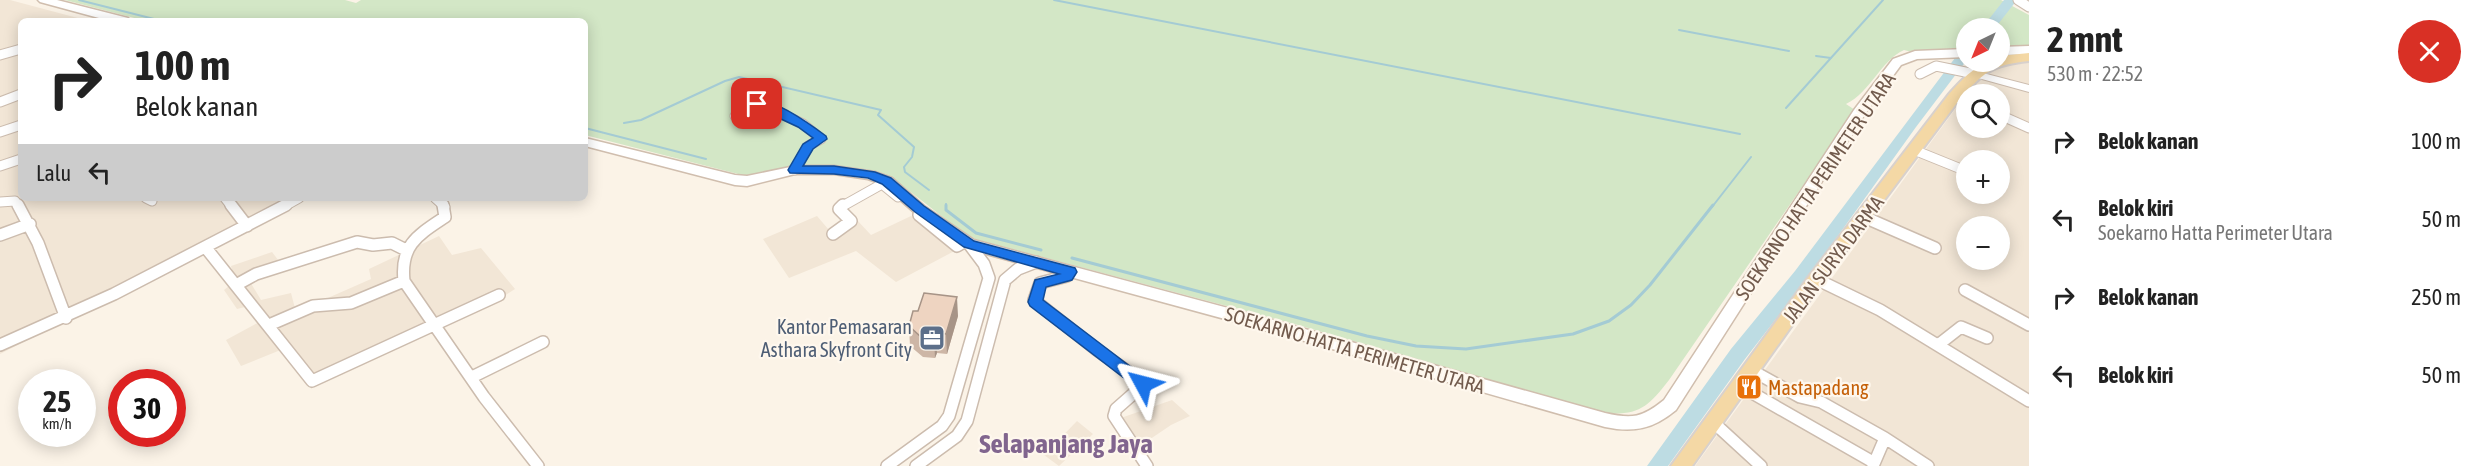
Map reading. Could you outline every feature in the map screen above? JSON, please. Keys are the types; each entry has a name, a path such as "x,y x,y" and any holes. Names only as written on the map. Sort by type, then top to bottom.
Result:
{"main road":[{"path":"44,0 113,18"},
{"path":"2010,51 2029,50"},
{"name":"SOEKARNO HATTA PERIMETER UTARA","path":"588,142 735,180 747,181 795,170 834,170 870,175 966,243 1605,420 1641,424 1654,419 1670,405 1861,110 1897,62 1908,57 1956,53"},
{"path":"2010,59 2029,57"},
{"name":"JALAN SURYA DARMA","path":"1965,84 1968,73"},
{"name":"JALAN SURYA DARMA","path":"1681,466 1816,279 1914,150 1956,103"}],"street":[{"path":"2018,0 2029,7"},
{"path":"0,55 18,50"},
{"path":"1920,74 1931,66 1947,67 2029,89"},
{"path":"0,102 18,95"},
{"path":"735,116 761,104 803,124 821,139 808,146 795,170"},
{"path":"2010,119 2029,128"},
{"path":"0,132 18,126"},
{"path":"1914,150 1956,167"},
{"path":"0,166 18,160"},
{"path":"833,234 851,221 839,209 840,207 884,183"},
{"path":"0,202 18,199"},
{"path":"19,201 66,318"},
{"path":"227,201 247,226"},
{"path":"0,345 66,318 293,201"},
{"path":"438,201 445,207 445,217 423,232 406,250 402,264 404,281 484,397 538,466"},
{"path":"1864,217 1935,248"},
{"path":"0,235 30,224"},
{"path":"236,285 256,274 357,242 373,245 392,243 406,250"},
{"path":"887,466 942,426 949,416 989,278 984,264 966,243"},
{"path":"206,248 312,381 434,327 499,295"},
{"path":"916,466 957,436 967,421 1005,280 1018,269 1036,262"},
{"path":"1070,272 1067,276 1040,283 1034,300 1097,350 1141,381 1141,387 1116,410 1114,416 1147,466"},
{"path":"1816,279 1880,310 2029,401"},
{"path":"269,325 314,306 351,303 404,281"},
{"path":"1965,290 2029,325"},
{"path":"1938,345 1961,327 1987,338"},
{"path":"974,330 991,333"},
{"path":"472,377 543,342"},
{"path":"1750,370 1800,397 1821,402 1885,438 1928,466"},
{"path":"1740,386 1873,464 1885,438"},
{"path":"1713,422 1761,466"}],"shaded area":[{"path":"0,0 10,0 78,18 18,18 18,201 290,201 185,261 0,354"},
{"path":"2029,62 2029,466 1695,466 1956,108 1956,138 2010,138 2010,84 1973,84 1982,72 2010,72 2010,65"},
{"path":"817,216 829,230 856,219 871,235 911,216 962,247 896,282 856,251 789,278 763,239"},
{"path":"439,236 452,255 481,248 515,289 498,300 319,381 288,347 241,366 226,340 263,320 253,305 237,309 224,290 235,281 231,266 272,252 282,265 249,280 261,300 291,293 296,312 371,279 369,269"},
{"path":"1172,400 1190,416 1171,425 1137,448 1118,419"},
{"path":"1077,421 1093,434 1059,466 1044,455"}],"green space":[{"path":"65,0 345,0 356,3 361,0 2001,0 2029,15 2029,48 2010,49 2010,18 1956,18 1956,50 1912,52 1904,50 1888,61 1862,92 1846,104 1855,110 1669,380 1642,408 1615,414 1603,413 1298,325 975,239 903,186 880,172 827,165 780,168 755,176 746,176 588,136 588,18 134,18"}],"building":[{"path":"924,293 957,297 946,334 936,333 934,338 921,337 909,326 913,311 918,311"}],"waterway":[{"path":"79,0 150,18"},
{"path":"1054,0 1740,134"},
{"path":"1831,58 1883,0"},
{"path":"1996,18 2011,0"},
{"path":"1679,30 1789,51"},
{"path":"1816,56 1831,58"},
{"path":"1786,108 1831,58"},
{"path":"1657,466 1738,354 1801,275 1956,66"},
{"path":"624,123 641,120 725,81 739,77 881,110 878,115 914,147 912,157 904,167 905,172 929,190"},
{"path":"588,129 706,159"},
{"path":"1712,207 1751,157"},
{"path":"946,204 946,210 976,233 1041,250"},
{"path":"1072,258 1367,336 1416,346 1466,349 1573,334 1609,321 1631,305 1650,285 1713,205"}],"place":[{"name":"Kantor Pemasaran Asthara Skyfront City","path":"932,338"},
{"name":"Mastapadang","path":"1749,387"}],"district":[{"name":"Selapanjang Jaya","path":"1066,443"}],"route":[{"path":"757,104 803,124 822,140 808,146 795,170 834,170 870,175 887,181 919,209 964,242 1070,272 1068,276 1040,283 1035,302 1143,384"}]}
